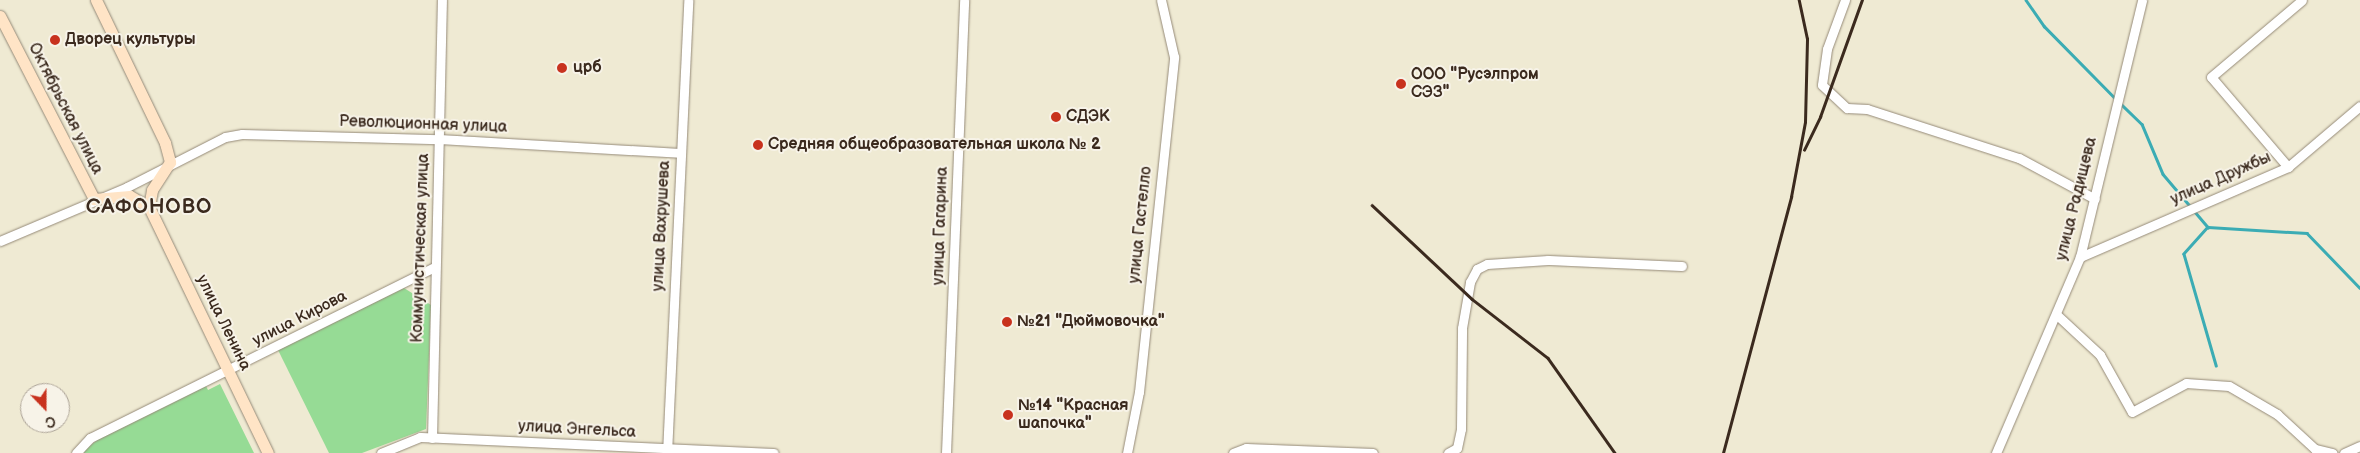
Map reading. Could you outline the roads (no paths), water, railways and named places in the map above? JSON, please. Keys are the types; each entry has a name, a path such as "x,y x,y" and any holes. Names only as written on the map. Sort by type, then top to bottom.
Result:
{"main road":[{"path":"96,0 166,144 170,162 152,190 149,207"},
{"name":"Октябрьская улица","path":"0,16 94,199 130,196 149,207"},
{"name":"улица Ленина","path":"149,207 268,453"}],"street":[{"name":"Коммунистическая улица","path":"432,438 434,267 442,0"},
{"name":"улица Вахрушева","path":"667,451 688,0"},
{"name":"улица Гагарина","path":"946,453 964,0"},
{"name":"улица Гастелло","path":"1127,453 1139,392 1174,57 1161,0"},
{"path":"1845,0 1827,49 1822,85 1847,108 1867,109 2020,158 2095,199"},
{"name":"улица Радищева","path":"1996,453 2058,314 2080,257 2142,0"},
{"path":"2288,166 2211,77 2302,0"},
{"name":"улица Дружбы","path":"2080,257 2288,166 2360,106"},
{"name":"Революционная улица","path":"94,199 127,187 170,162 225,137 242,134 439,139 680,153"},
{"path":"0,242 94,199"},
{"path":"1448,453 1457,448 1461,429 1462,328 1470,282 1477,269 1487,264 1548,260 1682,266"},
{"name":"улица Кирова","path":"76,453 90,438 229,372 434,267"},
{"path":"2058,314 2100,355 2132,412 2186,383 2229,386 2277,414 2315,449 2333,453"},
{"name":"улица Энгельса","path":"382,453 420,438 667,451 774,453"},
{"path":"2344,453 2360,446"},
{"path":"1233,453 1246,448 1374,453"}],"waterway":[{"path":"2026,0 2044,26 2115,98"},
{"path":"2119,102 2142,124 2163,174 2208,227 2307,233 2360,288"},
{"path":"2208,227 2184,254 2216,365"}],"railway":[{"path":"1723,453 1791,197 1805,122 1807,39 1799,0"},
{"path":"1804,150 1820,117 1862,0"},
{"path":"1372,205 1472,299 1548,358 1615,453"}],"place":[{"name":"Дворец культуры","path":"55,40"},
{"name":"црб","path":"562,68"},
{"name":"ООО \"Русэлпром СЭЗ\"","path":"1401,84"},
{"name":"СДЭК","path":"1056,117"},
{"name":"Средняя общеобразовательная школа № 2","path":"758,145"},
{"name":"№21 \"Дюймовочка\"","path":"1007,322"},
{"name":"№14 \"Красная шапочка\"","path":"1008,415"}],"district":[{"name":"САФОНОВО","path":"149,207"}]}
